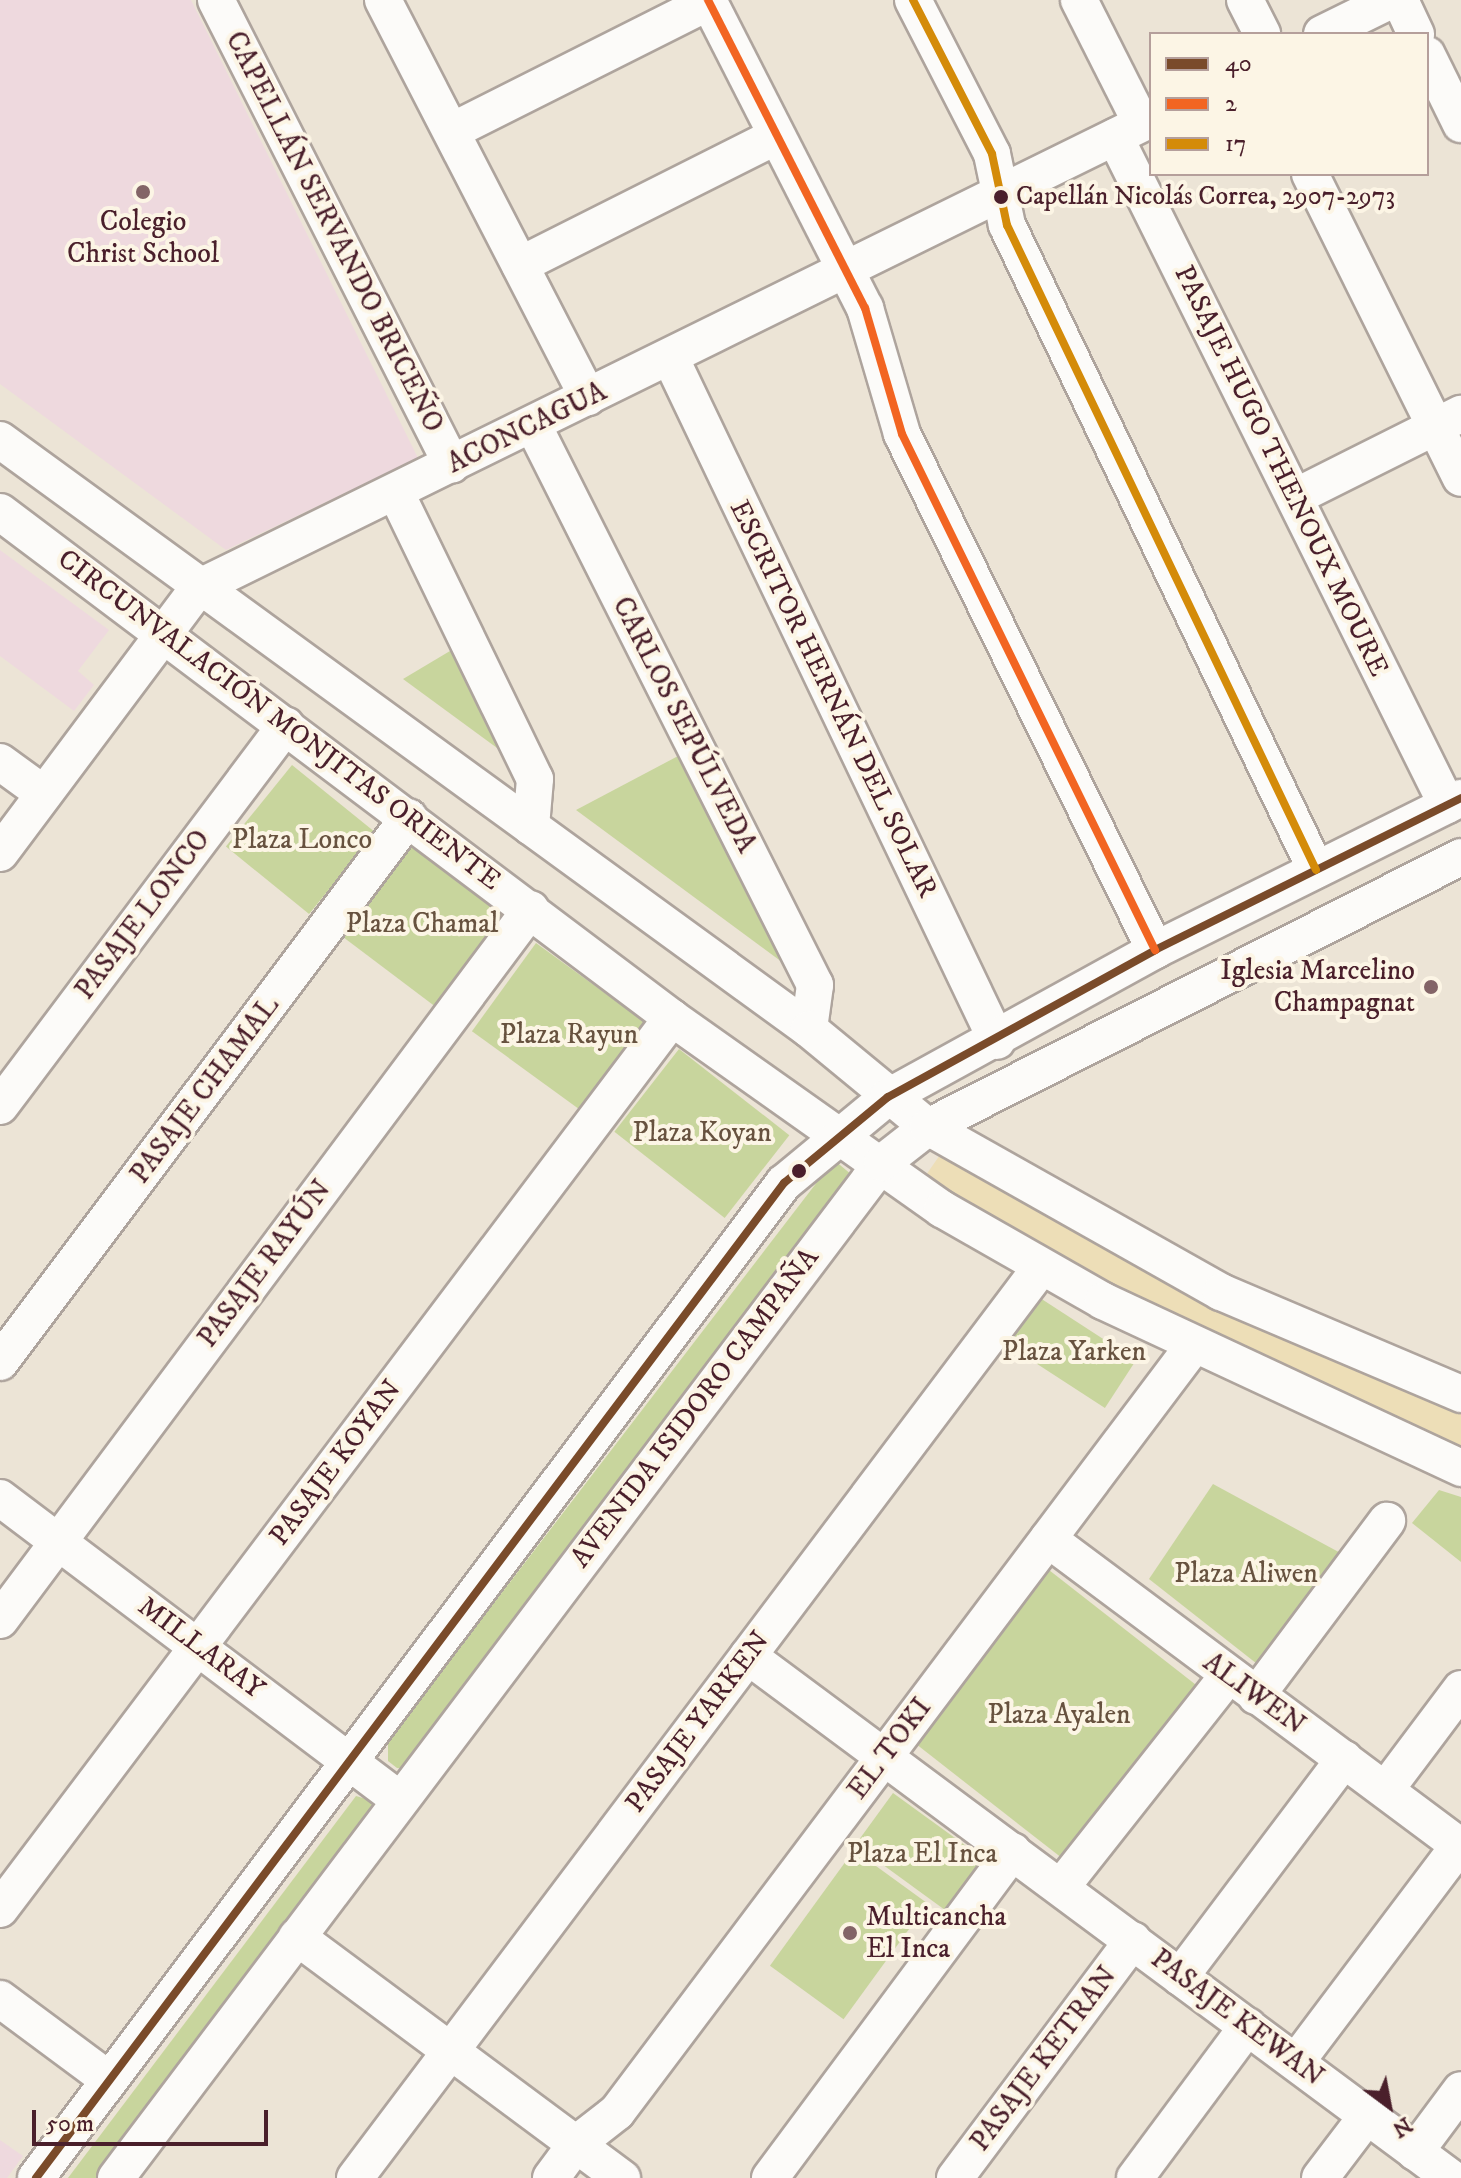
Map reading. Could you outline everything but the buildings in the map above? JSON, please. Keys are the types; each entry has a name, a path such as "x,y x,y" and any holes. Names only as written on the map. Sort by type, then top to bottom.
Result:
{"street":[{"name":"CAPELLÁN SERVANDO BRICEÑO","path":"216,0 452,465"},
{"path":"383,0 588,397"},
{"path":"913,0 992,154 1007,225 1316,870"},
{"name":"PASAJE HUGO THENOUX MOURE","path":"1079,0 1149,156"},
{"path":"1245,0 1261,32"},
{"path":"1326,32 1391,0"},
{"path":"1400,0 1415,32"},
{"path":"452,131 709,1 865,308 902,434 1155,950"},
{"path":"1429,59 1461,124"},
{"name":"ACONCAGUA","path":"0,853 198,588 1136,126"},
{"path":"520,265 776,136"},
{"name":"PASAJE HUGO THENOUX MOURE","path":"1157,176 1295,497 1454,802"},
{"path":"1311,176 1448,421 1461,478"},
{"name":"ESCRITOR HERNÁN DEL SOLAR","path":"670,357 997,1041"},
{"path":"1295,497 1448,421"},
{"name":"CARLOS SEPÚLVEDA","path":"533,425 815,985 809,1029"},
{"name":"CIRCUNVALACIÓN MONJITAS ORIENTE","path":"0,440 198,588 809,1029 928,1127 1208,1286 1461,1394"},
{"path":"396,493 535,779 531,827"},
{"name":"CIRCUNVALACIÓN MONJITAS ORIENTE","path":"0,512 672,1018 882,1163 1041,1267 1194,1345 1461,1468"},
{"name":"PASAJE LONCO","path":"0,1106 286,725"},
{"path":"0,762 44,794"},
{"path":"36,2178 784,1183 839,1134 888,1097 997,1041 1155,950 1454,802"},
{"name":"PASAJE CHAMAL","path":"0,1362 409,817"},
{"name":"AVENIDA ISIDORO CAMPAÑA","path":"116,2178 882,1163 928,1127 1461,857"},
{"name":"PASAJE RAYÚN","path":"0,1620 531,909"},
{"name":"PASAJE KOYAN","path":"0,1909 672,1018"},
{"name":"PASAJE YARKEN","path":"355,2178 1041,1267"},
{"name":"EL TOKI","path":"576,2144 603,2130 1194,1345"},
{"name":"MILLARAY","path":"0,1498 199,1645 400,1800"},
{"path":"1062,1886 1387,1521"},
{"name":"ALIWEN","path":"1048,1539 1460,1846"},
{"path":"748,1656 885,1756"},
{"path":"1386,1789 1461,1689"},
{"name":"PASAJE KEWAN","path":"885,1756 1451,2178"},
{"path":"1180,1977 1344,1759"},
{"path":"1296,2062 1460,1846"},
{"path":"770,2178 1013,1851"},
{"path":"297,1937 622,2178"},
{"name":"PASAJE KETRAN","path":"955,2178 1133,1940"},
{"path":"0,1999 109,2080"},
{"path":"1135,2178 1248,2026"},
{"path":"1415,2152 1461,2090"},
{"path":"1320,2178 1367,2116"},
{"path":"551,2178 576,2144"}],"shaded area":[{"name":"Colegio Christ School","path":"0,0 191,0 418,458 226,550 0,384"},
{"path":"0,550 109,630 78,671 94,685 74,711 0,656"},
{"path":"0,2140 23,2156 7,2178 0,2178"}],"green space":[{"path":"455,648 508,756 403,679"},
{"path":"680,755 786,965 576,810"},
{"name":"Plaza Lonco","path":"292,765 375,832 309,914 226,847"},
{"name":"Plaza Chamal","path":"409,844 506,917 438,1008 340,935"},
{"name":"Plaza Rayun","path":"536,943 648,1025 584,1113 472,1031"},
{"name":"Plaza Koyan","path":"679,1049 789,1135 725,1218 614,1132"},
{"path":"834,1160 852,1175 409,1769 397,1768 388,1761 388,1741"},
{"name":"Plaza Yarken","path":"1037,1296 1136,1360 1105,1408 1006,1344"},
{"name":"Plaza Aliwen","path":"1213,1484 1346,1556 1261,1667 1149,1579"},
{"path":"1439,1490 1461,1497 1461,1562 1412,1523"},
{"name":"Plaza Ayalen","path":"1049,1570 1200,1688 1065,1861 914,1743"},
{"name":"Plaza El Inca","path":"893,1793 988,1862 951,1914 855,1845"},
{"path":"356,1796 370,1800 375,1813 104,2178 68,2178"},
{"name":"Multicancha El Inca","path":"854,1850 928,1903 844,2019 770,1966"}],"sand":[{"path":"942,1152 1223,1312 1461,1414 1461,1448 1195,1335 1014,1233 926,1175"}],"transit line":[{"name":"2","path":"708,0 865,308 902,434 1155,950"},
{"name":"17","path":"913,0 992,154 1007,225 1316,870"},
{"name":"40","path":"36,2178 784,1183 888,1097 1155,950 1461,798"}],"place":[{"name":"Colegio Christ School","path":"143,192"},
{"name":"Capellán Nicolás Correa, 2907-2973","path":"1001,197"},
{"name":"Iglesia Marcelino Champagnat","path":"1431,987"},
{"name":"Multicancha El Inca","path":"850,1933"}]}
